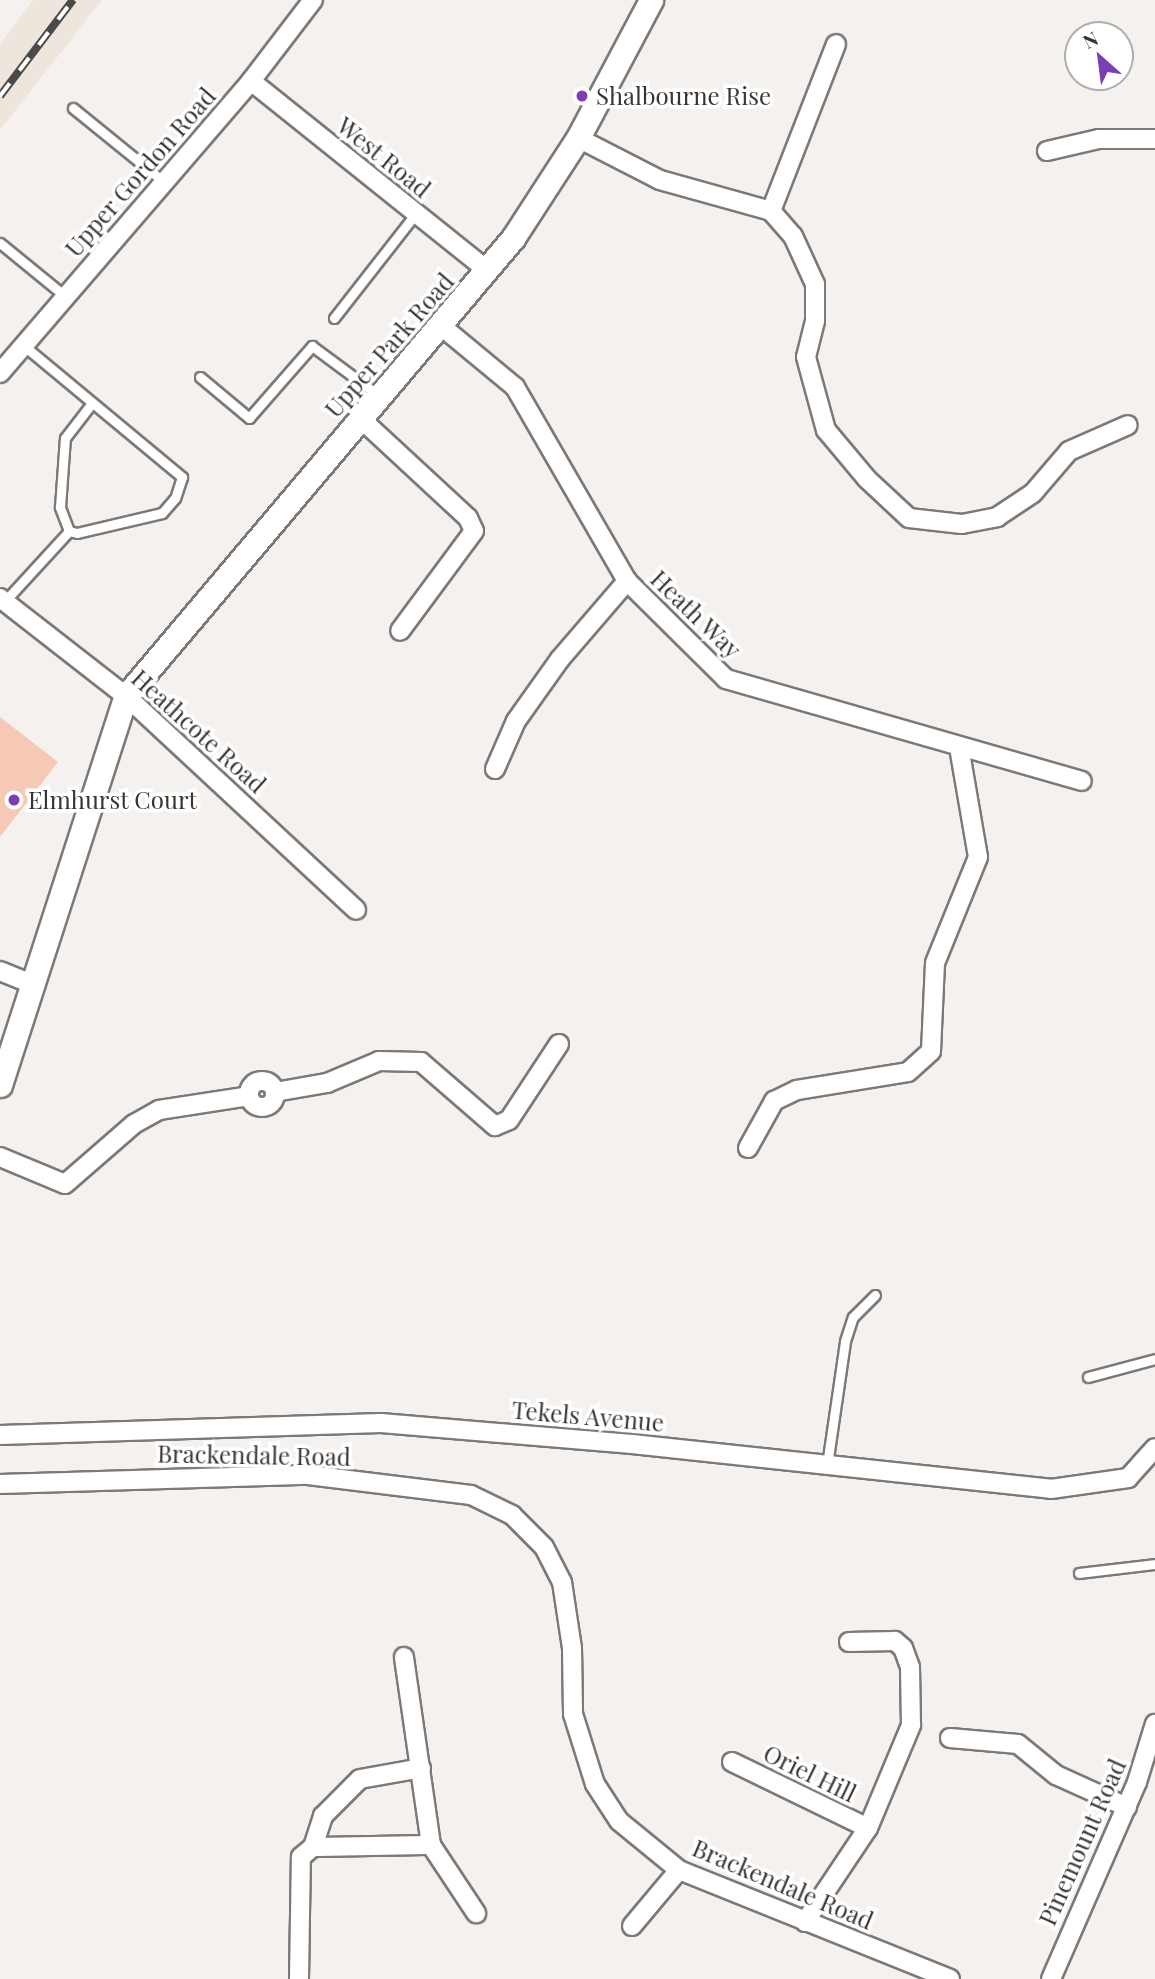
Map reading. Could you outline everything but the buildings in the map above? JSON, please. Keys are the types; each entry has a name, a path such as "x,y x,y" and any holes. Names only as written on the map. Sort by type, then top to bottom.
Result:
{"street":[{"name":"Upper Gordon Road","path":"0,373 251,81 313,0"},
{"name":"Upper Park Road","path":"126,695 488,271 539,202 578,138 651,0"},
{"path":"771,211 836,44"},
{"name":"West Road","path":"251,81 488,271"},
{"path":"578,138 660,180 771,211 793,236 815,284 815,321 806,357 826,430 867,479 909,518 962,524 997,517 1033,493 1069,451 1128,425"},
{"path":"1047,151 1099,139 1155,139"},
{"name":"Heath Way","path":"440,325 515,387 627,581 726,678 1082,781"},
{"path":"360,418 468,517 474,531 400,631"},
{"path":"495,769 516,722 560,659 627,581"},
{"name":"Heathcote Road","path":"2,600 126,695 356,910"},
{"path":"0,1085 126,695"},
{"path":"748,1148 774,1101 797,1090 908,1072 931,1051 935,963 978,857 959,747"},
{"path":"0,971 32,984"},
{"path":"0,1157 65,1184 134,1124 159,1110 249,1096 261,1107 273,1101 275,1092 327,1083 379,1061 421,1062 495,1126 509,1121 559,1044"},
{"name":"Tekels Avenue","path":"0,1435 381,1423 1051,1489 1128,1478 1155,1448"},
{"name":"Brackendale Road","path":"0,1484 308,1475 446,1490 471,1495 512,1515 544,1547 562,1582 572,1648 573,1714 595,1784 619,1821 679,1870 950,1979"},
{"name":"Oriel Hill","path":"805,1922 867,1828 911,1725 910,1667 895,1641 849,1642"},
{"path":"404,1657 431,1845 476,1913"},
{"name":"Pinemount Road","path":"1051,1979 1127,1807 1154,1729"},
{"path":"950,1738 1018,1744 1056,1775 1127,1807"},
{"name":"Oriel Hill","path":"732,1762 867,1828"},
{"path":"299,1979 302,1857 313,1847 323,1816 360,1779 421,1768"},
{"path":"313,1847 431,1845"},
{"path":"632,1926 679,1870"}],"lane":[{"path":"73,108 164,182"},
{"path":"334,318 416,213"},
{"path":"0,243 65,296"},
{"path":"23,345 182,477 183,485 162,513 77,533 69,531"},
{"path":"200,377 249,418 312,346 379,396"},
{"path":"69,531 60,507 65,438 92,403"},
{"path":"2,600 69,531"},
{"path":"827,1465 845,1340 853,1317 875,1295"},
{"path":"1088,1377 1155,1359"},
{"path":"1079,1573 1155,1564"}],"shaded area":[{"path":"33,0 102,0 0,130 0,44"}],"railway":[{"path":"0,96 73,0"}],"place":[{"name":"Shalbourne Rise","path":"582,96"},
{"name":"Elmhurst Court","path":"14,800"}]}
